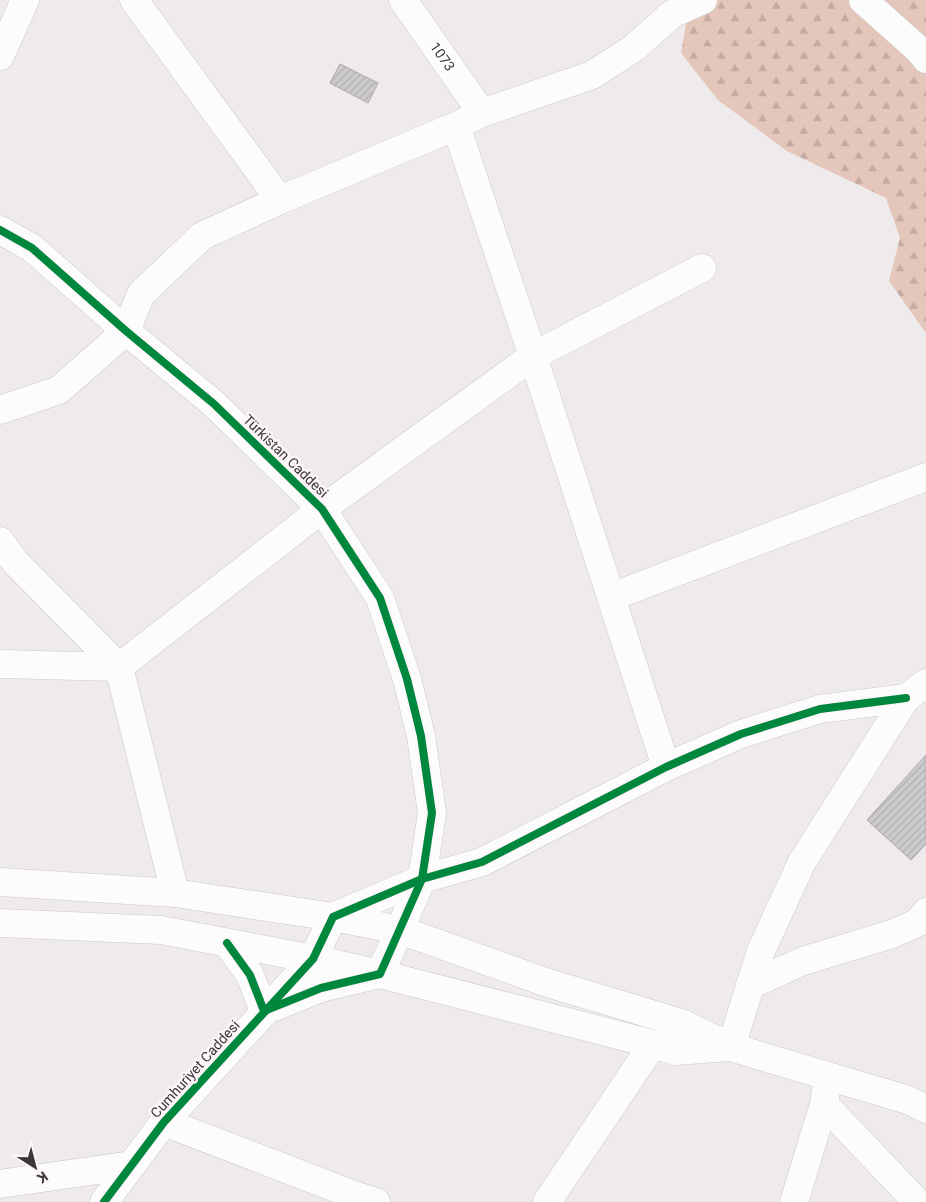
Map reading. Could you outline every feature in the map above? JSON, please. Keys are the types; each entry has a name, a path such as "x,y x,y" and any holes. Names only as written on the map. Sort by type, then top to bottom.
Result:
{"street":[{"path":"0,56 26,0"},
{"path":"134,0 280,200"},
{"name":"1073","path":"403,0 482,113"},
{"path":"0,410 59,390 126,330 141,294 202,236 280,200 456,126 482,113 592,75 634,48 672,14 703,0"},
{"path":"863,0 919,50 926,59"},
{"path":"456,126 533,356 666,767"},
{"name":"Türkistan Caddesi","path":"0,230 32,248 214,404 322,509 380,598 408,679 421,736 432,812 422,879 380,974"},
{"path":"0,664 119,667 322,509 533,356 702,268"},
{"path":"611,597 926,477"},
{"path":"0,541 15,562 119,667 175,893"},
{"path":"333,917 422,879 482,862 666,767 740,734 820,709 916,690"},
{"path":"731,1047 761,951 802,862 916,690"},
{"path":"0,882 175,893 333,917 400,930 548,983 684,1024 731,1047 908,1100 926,1109"},
{"path":"750,985 803,961 892,934 917,923 926,912"},
{"name":"Cumhuriyet Caddesi","path":"104,1202 164,1122 313,960 333,917"},
{"path":"0,923 161,930 380,974 676,1051 731,1047"},
{"path":"227,943 250,975 264,1012 322,988 380,974"},
{"path":"547,1202 653,1044"},
{"path":"794,1202 824,1104 828,1076"},
{"path":"824,1104 917,1202"},
{"path":"164,1122 360,1200"},
{"path":"0,1184 132,1165"}],"green space":[{"path":"690,0 926,0 926,333 889,281 900,238 886,198 787,151 718,100 681,53"}],"building":[{"path":"340,64 378,83 368,103 330,83"},
{"path":"926,755 926,844 911,860 867,820"}],"cycle path":[{"path":"0,230 32,248 126,331 214,404 322,509 380,598 407,679 421,736 432,813 422,879 380,974 321,988 264,1011 250,975 227,943"},
{"path":"104,1202 164,1122 313,959 333,917 422,879 482,862 666,767 741,734 820,709 906,698"}]}
